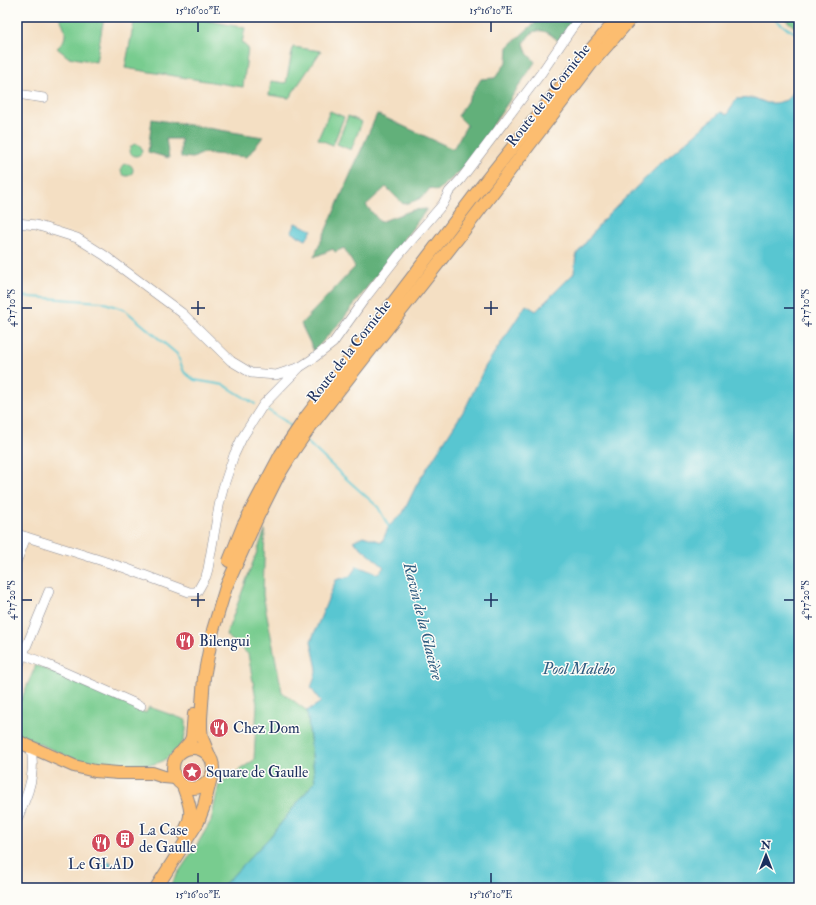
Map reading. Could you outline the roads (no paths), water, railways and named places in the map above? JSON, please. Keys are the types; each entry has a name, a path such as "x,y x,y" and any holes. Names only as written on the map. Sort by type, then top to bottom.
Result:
{"main road":[{"name":"Route de la Corniche","path":"147,888 189,823 191,811 189,802 172,770 173,762 190,742 192,737 197,677 203,636 223,585 243,526 281,454 306,417 481,187 586,55 619,17"},
{"name":"Route de la Corniche","path":"156,888 198,822 204,806 214,769 213,762 202,738 201,729 204,677 223,585 250,535 278,476 310,427 462,233 591,64 632,17"},
{"path":"17,741 74,766 95,771 152,773 194,788 201,786 211,777"},
{"path":"152,773 165,768 180,752 190,747 204,750 209,755"}],"street":[{"path":"17,560 21,536 97,558 189,592 197,592 206,576 219,506 234,455 260,409 300,367 333,342 363,300 398,256 443,204 449,192 461,179 542,72 580,17"},
{"path":"17,94 44,98"},
{"path":"17,223 36,225 77,238 104,255 182,313 231,361 251,374 276,375 300,367"},
{"path":"17,669 20,653 49,591"},
{"path":"20,653 141,706"},
{"path":"17,820 29,791 31,781 33,770 31,747"}],"water":[{"name":"Pool Malebo","path":"799,85 799,888 221,888 270,837 315,781 307,711 321,702 311,688 317,669 311,641 336,580 350,576 357,566 378,574 384,567 353,541 363,536 382,542 389,526 403,513 417,484 466,407 485,367 526,305 536,311 574,273 576,255 603,220 660,164 721,112 727,115 736,99 754,98 767,103 776,103 787,100"},
{"path":"295,223 312,230 306,240 291,232"},
{"path":"99,861 111,862 111,868 99,867"}],"waterway":[{"path":"772,17 799,35"},
{"name":"Ravin de la Glacière","path":"17,296 102,302 125,310 177,354 184,372 194,380 224,385 255,404"},
{"name":"Ravin de la Glacière","path":"266,409 293,428"},
{"name":"Ravin de la Glacière","path":"306,441 378,507 389,527"}],"place":[{"name":"Bilengui","path":"185,641"},
{"name":"Chez Dom","path":"219,728"},
{"name":"Square de Gaulle","path":"192,772"},
{"name":"La Case de Gaulle","path":"125,839"},
{"name":"Le GLAD","path":"101,843"}]}
